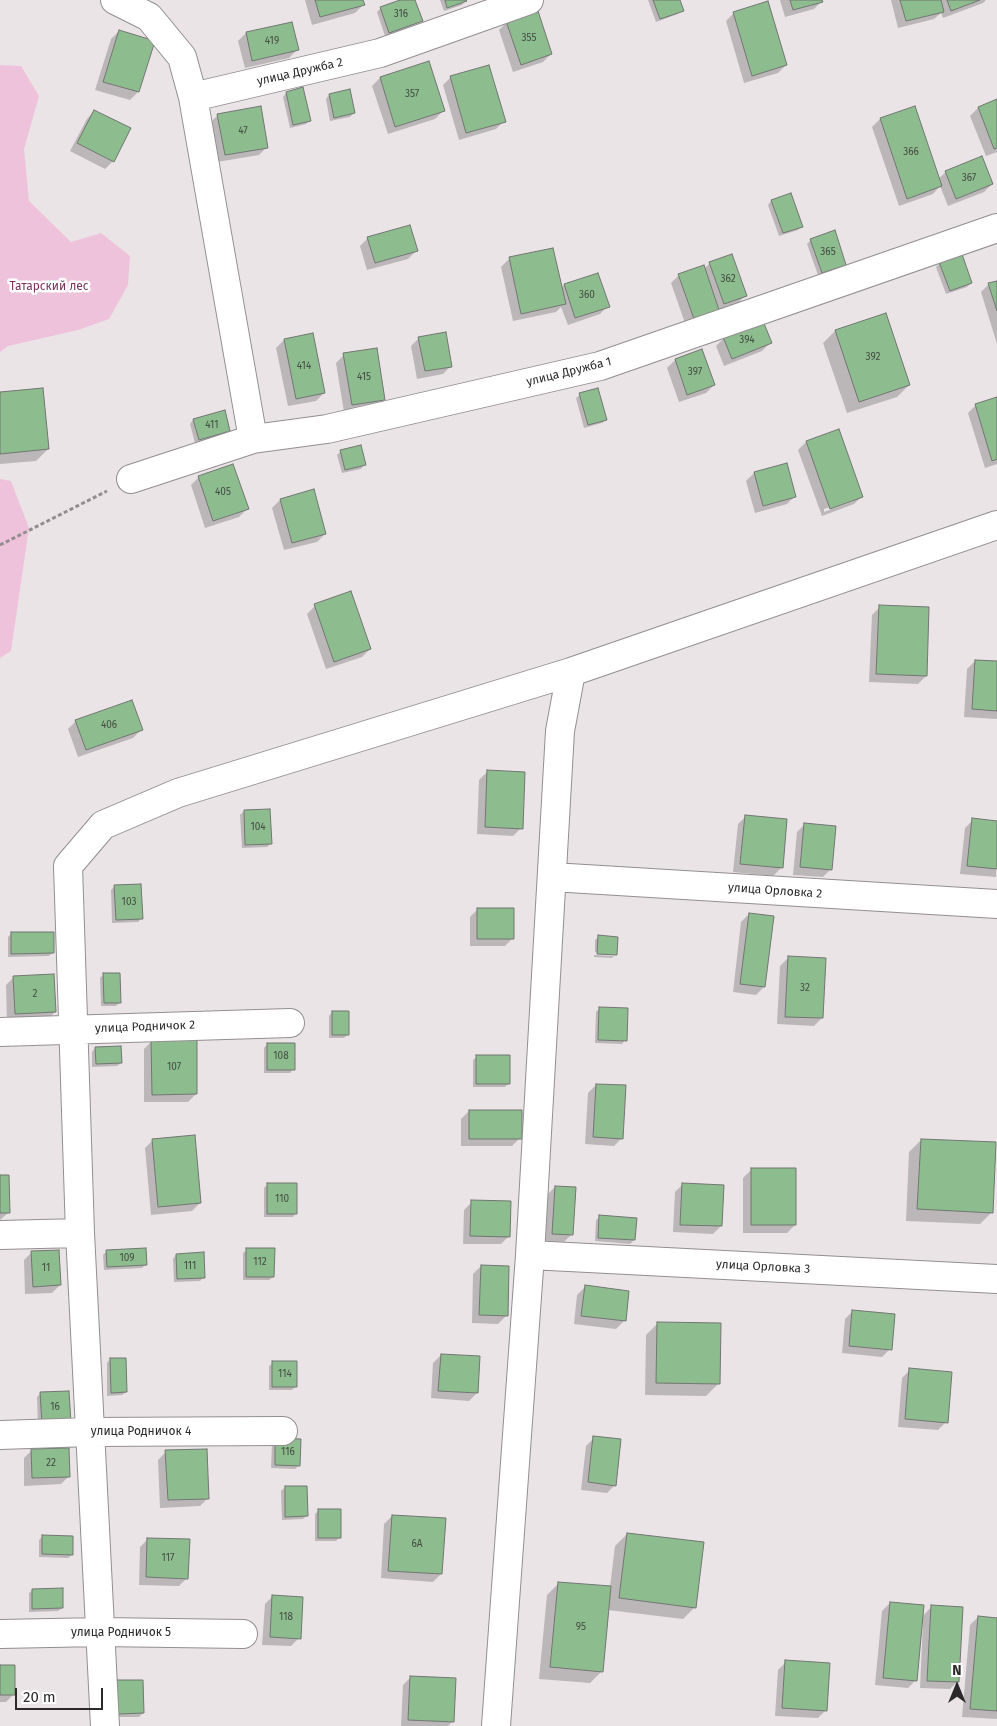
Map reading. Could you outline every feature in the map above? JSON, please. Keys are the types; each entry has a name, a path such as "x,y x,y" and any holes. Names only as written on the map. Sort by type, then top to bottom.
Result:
{"street":[{"path":"115,0 149,18 182,57 193,97 253,438"},
{"name":"улица Дружба 2","path":"193,97 380,53 529,0"},
{"name":"улица Дружба 1","path":"131,479 253,438 327,429 600,366 997,228"},
{"path":"105,1726 80,1233 68,866 103,825 178,794 571,672 996,530"},
{"path":"496,1726 530,1255 560,731 571,672"},
{"name":"улица Орловка 2","path":"552,877 997,904"},
{"name":"улица Родничок 2","path":"0,1032 290,1023"},
{"path":"0,1235 80,1233"},
{"name":"улица Орловка 3","path":"530,1255 997,1279"},
{"name":"улица Родничок 4","path":"0,1435 90,1432 282,1431"},
{"name":"улица Родничок 5","path":"0,1634 100,1632 243,1634"}],"path":[{"path":"0,545 131,479"}],"green space":[{"name":"Татарский лес","path":"0,65 21,66 39,96 24,149 29,201 71,242 101,233 130,256 128,285 109,319 78,330 8,346 0,352"},
{"path":"0,479 11,481 29,528 11,651 0,658"}],"building":[{"path":"315,0 363,0 365,5 320,17"},
{"path":"400,0 415,0 423,21 389,33 380,7"},
{"path":"445,0 466,0 467,1 447,8"},
{"path":"653,0 680,0 684,11 660,19"},
{"path":"790,0 822,0 823,2 793,10"},
{"path":"900,0 941,0 944,12 906,21"},
{"path":"947,0 980,0 951,11"},
{"path":"768,1 787,65 752,76 733,12"},
{"path":"538,11 552,54 521,65 506,21"},
{"path":"292,22 299,50 252,61 246,32"},
{"path":"119,30 155,41 139,92 103,82"},
{"path":"429,61 445,111 395,127 380,77"},
{"path":"489,65 506,122 466,133 450,76"},
{"path":"303,87 311,121 293,125 286,92"},
{"path":"350,89 355,113 334,118 329,94"},
{"path":"997,99 997,148 994,149 978,107"},
{"path":"261,106 268,148 225,155 217,114"},
{"path":"915,106 942,186 907,199 880,118"},
{"path":"94,110 131,128 114,162 77,143"},
{"path":"982,156 993,184 956,199 945,171"},
{"path":"791,193 803,227 783,233 771,200"},
{"path":"410,225 418,251 375,263 367,237"},
{"path":"835,230 846,265 822,273 810,239"},
{"path":"553,248 566,304 521,314 509,257"},
{"path":"732,254 747,296 724,304 709,262"},
{"path":"962,254 972,283 950,291 939,262"},
{"path":"704,265 719,310 694,319 678,274"},
{"path":"598,273 610,307 575,318 564,284"},
{"path":"997,281 997,311 988,283"},
{"path":"886,313 910,385 859,402 835,330"},
{"path":"763,321 772,343 732,359 723,337"},
{"path":"446,332 452,367 425,371 418,337"},
{"path":"313,333 325,393 296,399 284,339"},
{"path":"377,348 385,400 352,405 343,353"},
{"path":"702,349 715,385 687,395 675,359"},
{"path":"43,388 49,449 0,454 0,392"},
{"path":"598,388 607,420 588,425 579,393"},
{"path":"997,397 997,459 992,461 975,404"},
{"path":"225,410 230,431 199,440 193,419"},
{"path":"839,429 863,497 830,509 806,441"},
{"path":"361,445 366,465 345,470 340,450"},
{"path":"787,463 796,497 763,506 754,472"},
{"path":"233,464 249,509 213,521 198,476"},
{"path":"314,489 326,534 292,543 280,499"},
{"path":"351,591 371,649 334,662 314,604"},
{"path":"879,605 929,607 927,676 876,674"},
{"path":"975,660 997,661 997,711 972,709"},
{"path":"132,700 143,730 86,750 75,720"},
{"path":"487,770 525,772 523,829 485,827"},
{"path":"270,809 272,844 245,845 244,810"},
{"path":"745,815 787,819 783,868 740,864"},
{"path":"972,818 997,821 997,869 967,866"},
{"path":"804,823 836,826 832,870 800,867"},
{"path":"141,884 143,919 116,920 114,885"},
{"path":"477,908 514,908 514,939 477,939"},
{"path":"749,913 774,916 765,987 740,984"},
{"path":"11,932 54,932 54,953 11,954"},
{"path":"598,935 618,937 617,955 597,954"},
{"path":"788,956 826,958 823,1018 785,1017"},
{"path":"103,973 120,973 121,1003 104,1003"},
{"path":"54,974 56,1012 15,1014 13,976"},
{"path":"599,1007 628,1008 627,1041 598,1040"},
{"path":"332,1011 349,1011 349,1035 332,1035"},
{"path":"197,1039 197,1094 152,1095 151,1040"},
{"path":"267,1043 295,1043 295,1070 267,1070"},
{"path":"121,1046 122,1063 96,1064 95,1047"},
{"path":"476,1055 510,1055 510,1084 476,1084"},
{"path":"596,1084 626,1085 623,1139 593,1137"},
{"path":"469,1110 522,1110 522,1139 469,1139"},
{"path":"195,1135 201,1203 158,1207 152,1139"},
{"path":"921,1139 996,1142 993,1213 917,1209"},
{"path":"751,1168 796,1168 796,1225 751,1225"},
{"path":"0,1175 9,1175 10,1213 0,1213"},
{"path":"267,1183 297,1183 297,1214 267,1214"},
{"path":"682,1183 724,1185 722,1226 680,1225"},
{"path":"555,1186 576,1187 573,1235 552,1234"},
{"path":"471,1200 511,1201 510,1237 470,1236"},
{"path":"599,1215 637,1218 635,1240 598,1238"},
{"path":"146,1248 147,1265 107,1267 106,1250"},
{"path":"246,1248 275,1248 274,1277 246,1277"},
{"path":"59,1250 61,1285 33,1287 31,1251"},
{"path":"204,1252 205,1278 177,1279 176,1254"},
{"path":"481,1265 509,1266 508,1316 479,1315"},
{"path":"585,1285 629,1291 626,1321 581,1316"},
{"path":"852,1310 895,1314 892,1350 849,1346"},
{"path":"657,1322 721,1323 720,1384 656,1383"},
{"path":"441,1354 480,1356 478,1393 438,1391"},
{"path":"110,1358 126,1358 127,1392 111,1393"},
{"path":"272,1361 297,1361 297,1387 272,1387"},
{"path":"909,1368 952,1372 948,1423 905,1419"},
{"path":"69,1391 71,1423 42,1424 40,1392"},
{"path":"593,1436 621,1439 616,1486 588,1482"},
{"path":"275,1438 301,1439 300,1466 275,1465"},
{"path":"69,1448 70,1477 32,1478 31,1449"},
{"path":"207,1449 209,1499 168,1500 165,1450"},
{"path":"285,1486 307,1486 308,1516 285,1517"},
{"path":"318,1509 341,1509 341,1538 318,1538"},
{"path":"392,1515 446,1518 442,1574 388,1571"},
{"path":"627,1533 704,1542 696,1608 619,1598"},
{"path":"42,1535 73,1536 73,1555 42,1554"},
{"path":"147,1538 190,1539 188,1579 146,1577"},
{"path":"558,1582 611,1586 603,1672 550,1667"},
{"path":"63,1588 63,1608 32,1609 32,1589"},
{"path":"272,1595 303,1597 301,1639 270,1637"},
{"path":"890,1602 924,1605 917,1681 883,1678"},
{"path":"931,1605 963,1607 959,1682 927,1681"},
{"path":"978,1616 997,1618 997,1711 970,1709"},
{"path":"785,1660 830,1663 827,1711 782,1708"},
{"path":"0,1665 15,1665 15,1695 0,1695"},
{"path":"410,1676 456,1678 454,1722 408,1720"},
{"path":"117,1680 143,1680 144,1713 118,1714"}]}
